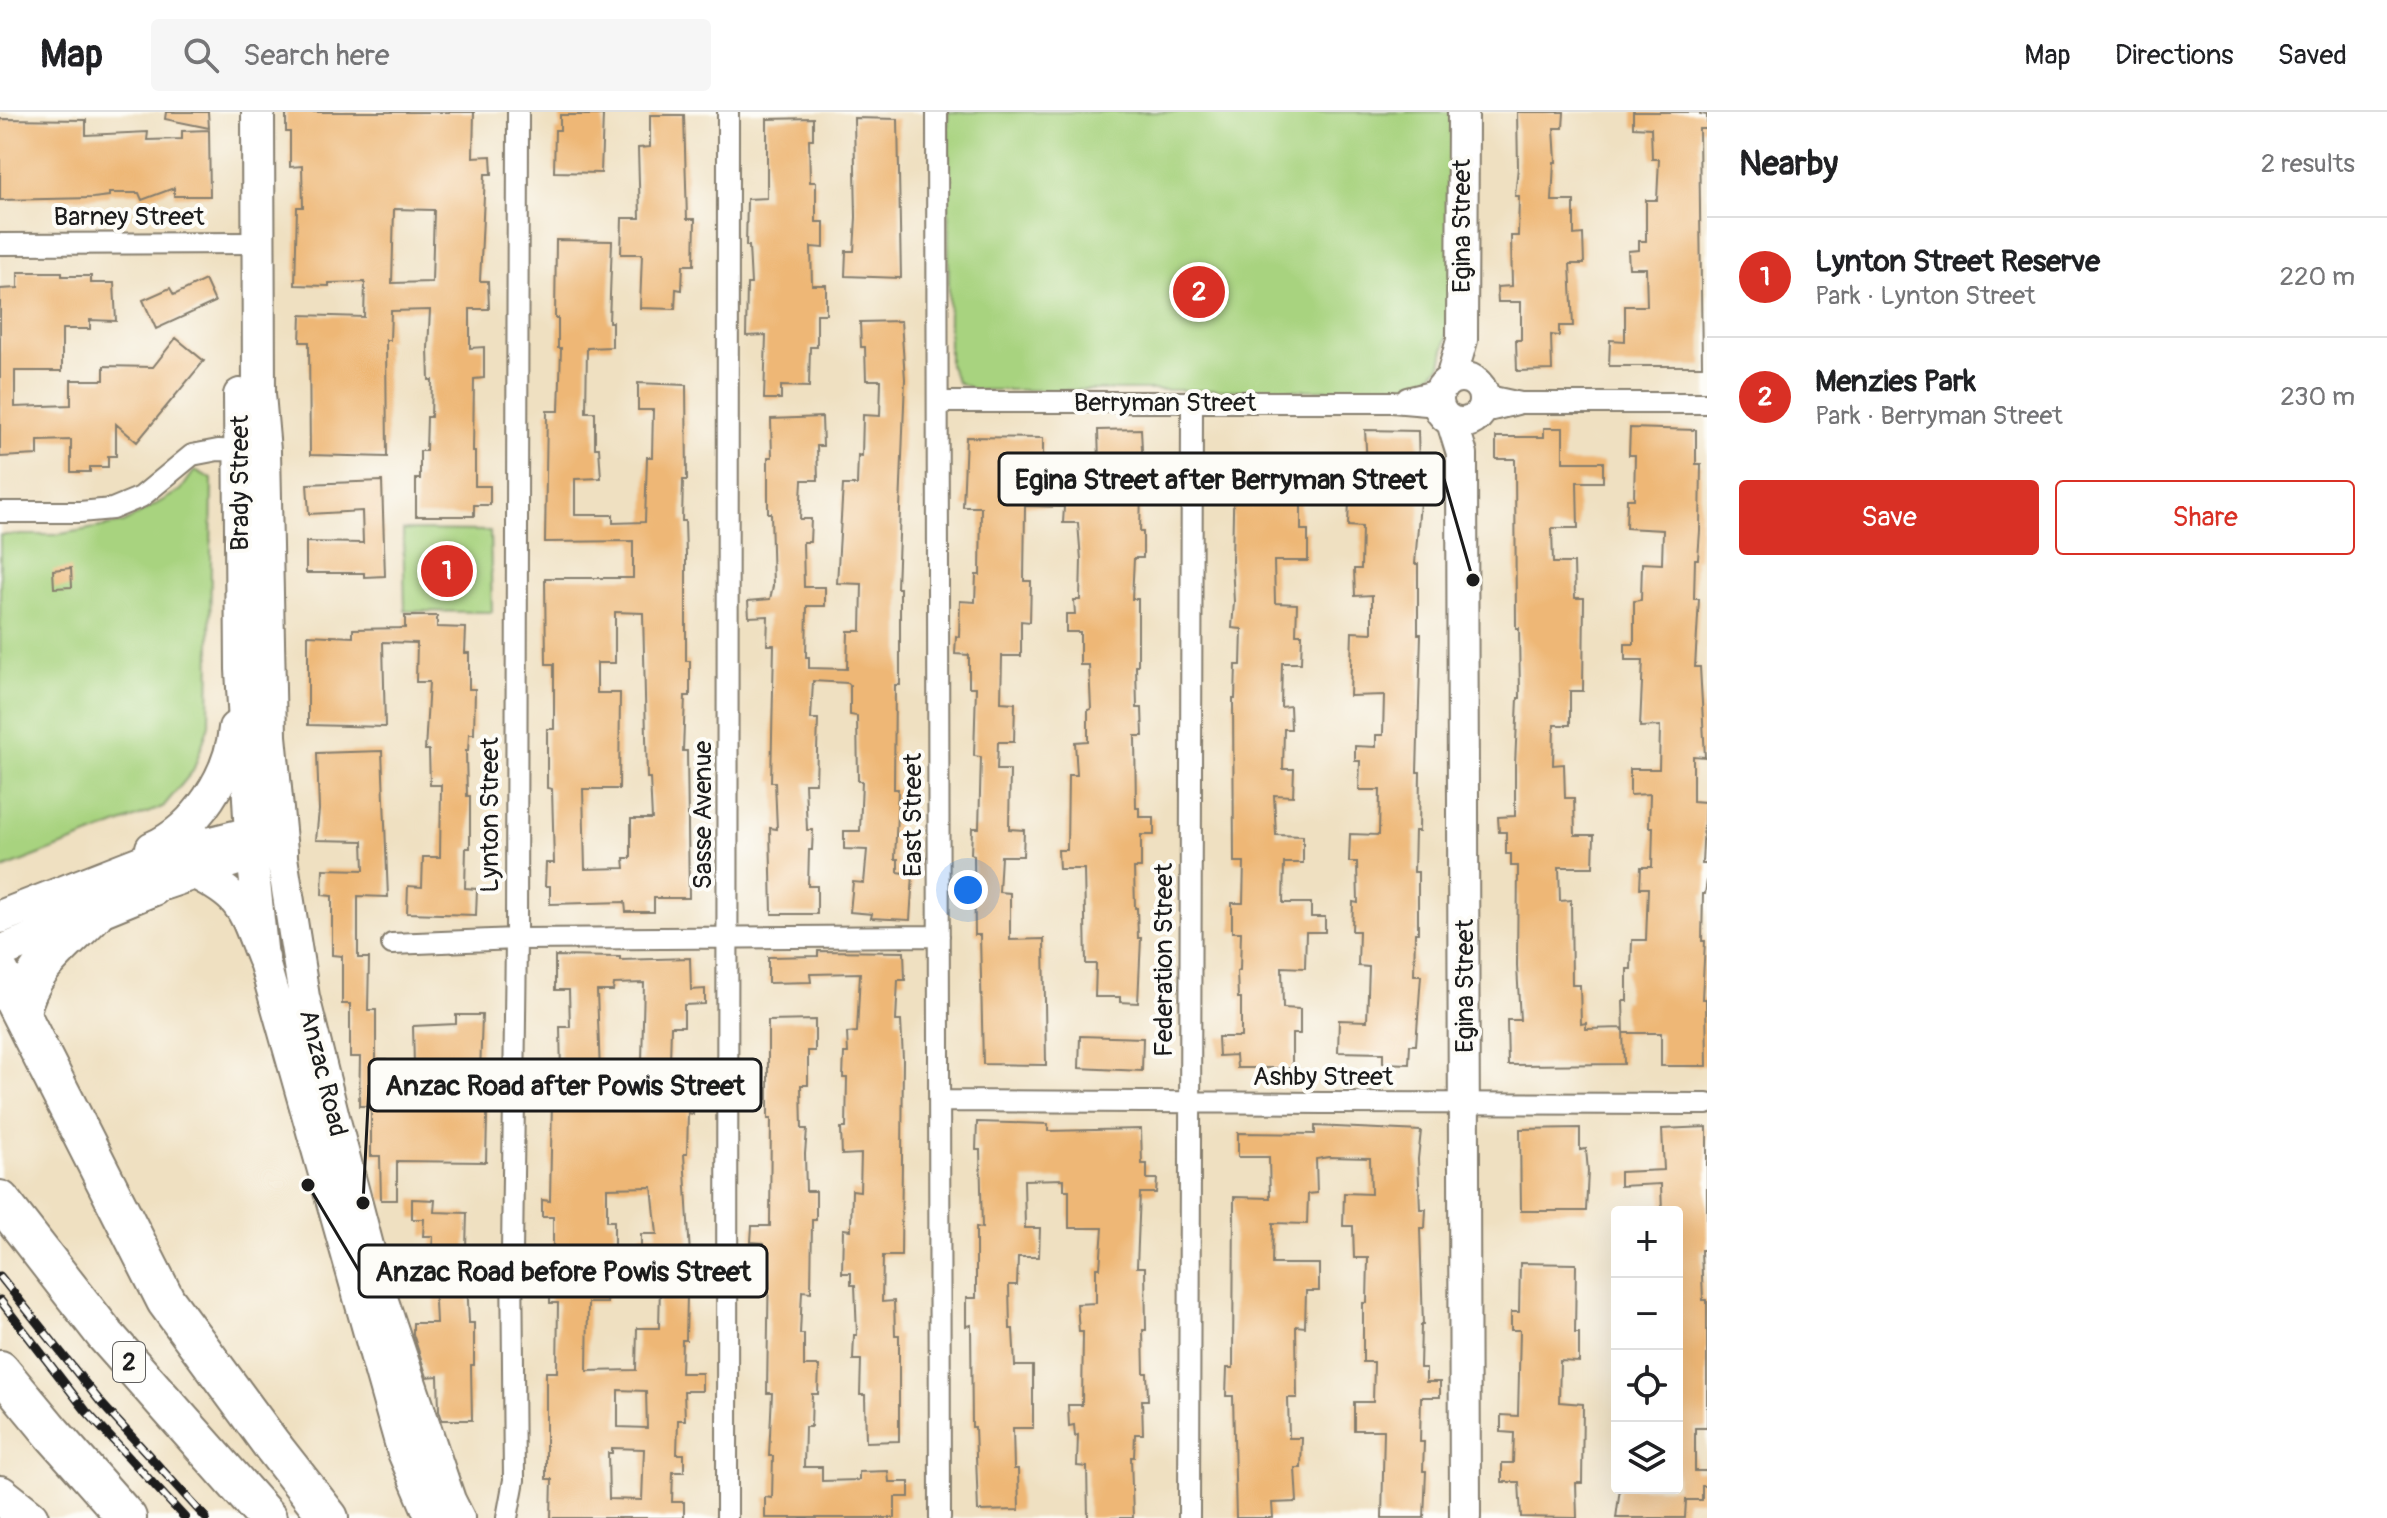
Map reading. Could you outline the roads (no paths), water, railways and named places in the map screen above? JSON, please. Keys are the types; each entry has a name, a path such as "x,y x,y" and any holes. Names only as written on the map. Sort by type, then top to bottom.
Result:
{"highway":[{"path":"21,1012 26,990 44,964 94,914"},
{"path":"0,973 166,1301 329,1518"},
{"name":"2","path":"0,1200 106,1336 267,1518"},
{"path":"0,1370 127,1518"},
{"path":"0,1495 29,1518"}],"main road":[{"name":"Brady Street","path":"237,112 248,243 252,451 270,736 265,841"},
{"name":"Brady Street","path":"248,243 258,112"},
{"name":"Egina Street","path":"1463,112 1465,1518"},
{"name":"Brady Street","path":"252,451 243,690 265,841"},
{"path":"0,952 94,914 147,866 201,808 217,785 234,739 238,697 243,690"},
{"path":"0,917 147,866 265,841"},
{"path":"195,873 265,841"},
{"name":"Anzac Road","path":"265,841 263,958 402,1450 431,1518"},
{"name":"Anzac Road","path":"265,841 381,1295 450,1500 459,1518"},
{"path":"147,866 195,873 232,894 243,908 263,958"}],"street":[{"name":"Lynton Street","path":"507,1518 514,1480 512,1254 518,112"},
{"name":"Sasse Avenue","path":"727,1518 728,112"},
{"name":"East Street","path":"937,112 940,1518"},
{"name":"Barney Street","path":"0,244 248,243"},
{"name":"Berryman Street","path":"938,402 1707,403"},
{"name":"Federation Street","path":"1189,1518 1192,403"},
{"path":"0,512 112,509 141,497 192,455 252,451"},
{"path":"392,944 516,939 939,936"},
{"name":"Ashby Street","path":"940,1101 1707,1104"}],"railway":[{"path":"0,1276 102,1404 206,1518"},
{"path":"0,1300 86,1411 185,1518"}],"place":[{"name":"Menzies Park","path":"1199,292"},
{"name":"Lynton Street Reserve","path":"447,571"},
{"name":"Egina Street after Berryman Street","path":"1473,580"},
{"name":"Anzac Road before Powis Street","path":"308,1185"},
{"name":"Anzac Road after Powis Street","path":"363,1203"}]}
